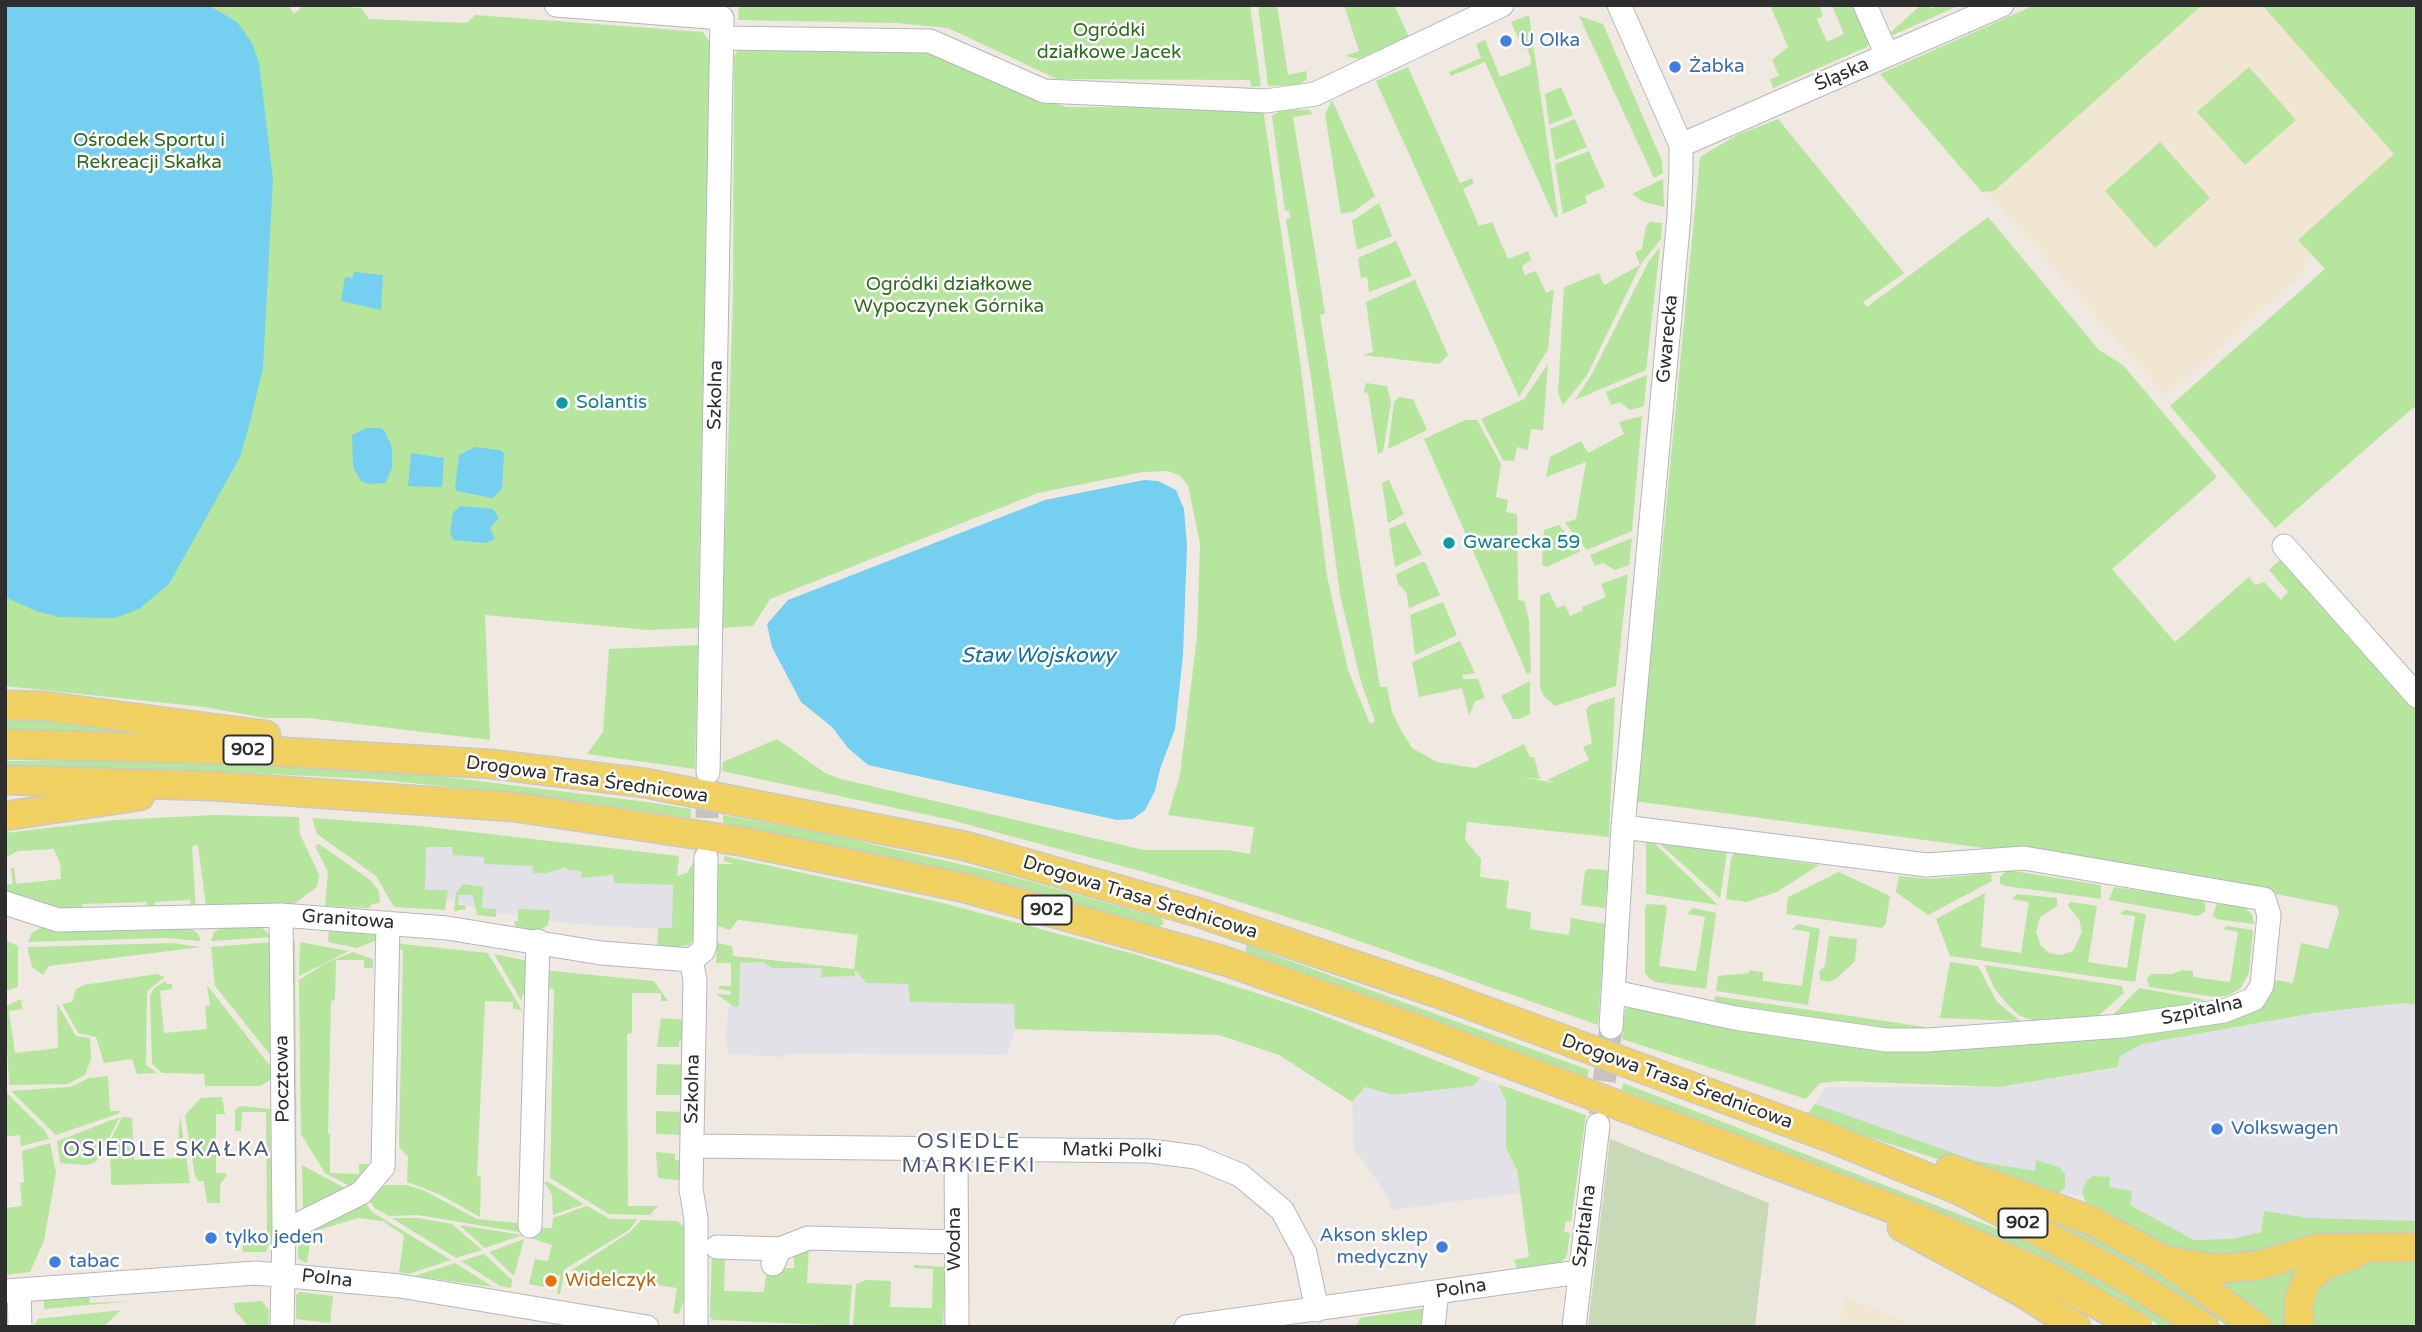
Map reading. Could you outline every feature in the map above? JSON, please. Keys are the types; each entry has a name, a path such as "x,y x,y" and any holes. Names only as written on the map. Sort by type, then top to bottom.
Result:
{"main road":[{"path":"5,705 114,715 491,764"},
{"name":"Drogowa Trasa Średnicowa","path":"5,744 251,750 491,764 645,783 965,846 1209,916 1437,993 1832,1138 1963,1192 2117,1273 2204,1327"},
{"name":"Drogowa Trasa Średnicowa","path":"5,780 212,786 514,807 745,842 965,888 1225,961 1406,1025 1958,1235 2048,1276 2137,1327"},
{"path":"5,816 212,786"},
{"path":"1832,1138 1886,1147 2067,1210 2166,1261 2256,1327"},
{"path":"1847,1192 1928,1244 2023,1293 2074,1326"},
{"path":"2166,1261 2218,1269 2260,1265 2318,1248 2417,1247"},
{"path":"2299,1327 2299,1300 2312,1275 2337,1259 2375,1248"}],"street":[{"path":"556,5 722,28 930,41 1044,91 1266,101 1315,94 1502,5"},
{"name":"Gwarecka","path":"1619,5 1681,145 1679,216 1623,827"},
{"path":"1865,5 1887,55"},
{"name":"Śląska","path":"1681,145 2002,5"},
{"name":"Szkolna","path":"708,772 722,28"},
{"path":"2284,546 2417,696"},
{"path":"1611,1027 1623,827"},
{"name":"Szpitalna","path":"1614,992 1735,1018 1886,1040 1928,1040 2122,1026 2224,1011 2254,999 2262,985 2269,915 2264,899 2024,858 1927,865 1623,827"},
{"path":"691,960 705,946 706,858"},
{"name":"Granitowa","path":"5,902 58,920 281,915 388,923 538,941 601,953 691,960"},
{"name":"Pocztowa","path":"281,915 284,1227 282,1327"},
{"path":"284,1227 299,1224 361,1193 383,1167 388,923"},
{"path":"530,1226 538,941"},
{"name":"Szkolna","path":"691,960 695,981 692,1146 696,1327"},
{"name":"Szpitalna","path":"1574,1327 1598,1125"},
{"name":"Matki Polki","path":"692,1146 1150,1151 1196,1157 1227,1168 1257,1186 1291,1224 1305,1253 1317,1310"},
{"name":"Wodna","path":"956,1150 954,1242 957,1327"},
{"path":"717,1247 776,1256 808,1238 954,1242"},
{"name":"Polna","path":"12,1291 256,1272 400,1286 647,1327"},
{"name":"Polna","path":"1186,1327 1317,1310 1344,1316 1437,1293 1579,1272"},
{"path":"12,1291 20,1327"},
{"path":"1433,1327 1437,1293"}],"shaded area":[{"path":"2191,5 2301,5 2417,148 2333,222 2301,275 2166,397 1979,183"},
{"path":"425,846 460,848 675,884 673,930 565,923 481,910 425,891"},
{"path":"733,956 854,969 866,983 909,984 910,1002 1015,1004 1015,1029 1007,1055 789,1053 782,1057 728,1054 726,1035"},
{"path":"2404,1003 2417,1005 2417,1233 2296,1236 2264,1211 2261,1232 2231,1240 2194,1240 2131,1205 2054,1191 1813,1108 1826,1087 1999,1087 2118,1068 2120,1056 2142,1044 2314,1013"},
{"path":"1480,1078 1498,1084 1506,1101 1506,1148 1517,1170 1520,1193 1391,1210 1388,1197 1354,1148 1352,1102 1365,1087 1393,1095 1473,1086"},
{"path":"1844,1296 1918,1327 1839,1327"}],"green space":[{"path":"5,5 288,5 294,14 304,5 324,5 361,8 369,19 467,23 475,15 703,32 710,43 698,628 648,630 485,615 490,740 308,718 265,718 204,707 5,686"},
{"name":"Ogródki działkowe Jacek","path":"739,5 1250,5 1261,86 1251,87 1250,80 1057,79 948,28 896,23 738,20"},
{"path":"1258,5 1277,5 1288,75 1306,71 1307,79 1299,85 1268,86"},
{"path":"1344,5 1394,5 1409,37 1358,59 1345,56 1359,51"},
{"path":"1770,5 1824,5 1820,7 1823,16 1817,19 1827,42 1844,34 1832,5 1853,5 1869,43 1867,47 1773,88 1770,79 1779,76 1772,60 1788,47"},
{"path":"1921,5 1929,5 1931,9 1940,5 1960,5 1893,35 1890,33"},
{"path":"2035,5 2202,5 1994,191 1982,192 1880,74"},
{"path":"2262,5 2417,5 2417,409 2414,407 2275,528 2170,406 2325,269 2298,240 2394,154"},
{"path":"1529,15 1558,216 1555,218 1485,62 1451,76 1449,72 1481,58 1476,44 1485,40 1500,77 1530,65 1527,48 1523,49 1511,22"},
{"path":"1579,16 1603,24 1662,161 1663,173 1654,178"},
{"name":"Ogródki działkowe Wypoczynek Górnika","path":"746,47 926,51 1065,107 1263,108 1300,361 1327,576 1348,670 1370,724 1375,721 1361,682 1340,595 1311,378 1286,220 1290,218 1289,210 1285,211 1272,116 1283,109 1310,110 1312,114 1293,117 1325,313 1320,315 1380,687 1387,687 1392,712 1402,732 1412,748 1437,762 1475,768 1524,744 1530,757 1534,757 1540,779 1521,777 1556,783 1547,780 1589,760 1583,747 1592,743 1586,710 1590,705 1615,697 1609,837 1467,822 1465,840 1481,859 1480,877 1509,881 1506,908 1531,912 1530,929 1569,935 1571,918 1605,924 1598,1025 1322,928 1148,873 947,819 722,771 723,762 777,739 825,773 841,779 1144,850 1228,850 1250,854 1254,827 1168,815 1180,775 1197,637 1200,544 1188,485 1179,475 1167,471 1143,472 1038,493 770,599 753,626 722,628 733,299 734,57 736,52"},
{"path":"1408,67 1460,183 1472,178 1474,183 1463,189 1479,226 1492,222 1508,259 1528,251 1531,260 1522,266 1525,275 1536,271 1546,293 1554,289 1548,349 1519,397 1376,81"},
{"path":"2249,67 2296,120 2245,165 2197,112"},
{"path":"1561,87 1573,115 1549,125 1545,94"},
{"path":"1332,100 1375,196 1355,211 1341,214 1325,114"},
{"path":"1575,119 1587,147 1555,160 1550,129"},
{"path":"1778,119 1904,273 1863,302 1867,307 1988,217 2099,350 2123,365 2217,477 2112,569 2175,642 2249,577 2255,585 2264,582 2281,600 2288,592 2269,570 2283,557 2417,708 2417,1005 2404,1003 2314,1013 2142,1044 2120,1056 2118,1067 2000,1087 1841,1081 1820,1083 1806,1099 1622,1039 1625,1010 1632,1005 1930,1044 2269,993 2275,980 2293,983 2301,943 2328,949 2339,913 2337,906 2270,893 2006,851 1634,801 1660,571 1700,157 1737,135"},
{"path":"2160,142 2210,198 2155,248 2105,191"},
{"path":"1589,151 1605,187 1585,196 1587,203 1563,214 1555,164"},
{"path":"1663,179 1664,207 1644,202 1632,194"},
{"path":"1379,203 1392,236 1357,250 1352,221"},
{"path":"1650,222 1662,223 1661,239 1641,264 1587,375 1563,405 1558,393 1564,287 1599,273 1604,285 1640,265 1635,252 1642,249 1646,226"},
{"path":"1396,241 1412,276 1369,292 1367,277 1361,278 1358,258"},
{"path":"1660,247 1646,370 1575,400 1592,374 1649,261"},
{"path":"1415,280 1448,355 1439,364 1363,355 1373,352 1366,302"},
{"path":"1548,364 1543,430 1531,429 1528,450 1517,447 1514,461 1503,460 1481,419 1524,399"},
{"path":"1647,375 1644,406 1630,410 1620,402 1611,405 1606,392"},
{"path":"1366,383 1387,386 1391,402 1383,452 1378,454 1368,393 1364,392"},
{"path":"1399,397 1413,399 1427,430 1388,449 1394,402"},
{"path":"1642,416 1632,531 1587,550 1565,523 1576,519 1586,462 1546,477 1550,457 1581,441 1588,453 1624,434 1619,422"},
{"path":"1465,420 1477,420 1501,464 1496,497 1508,500 1506,512 1517,514 1518,600 1524,601 1529,620 1531,672 1527,674 1424,439"},
{"path":"1389,480 1404,514 1388,523 1382,483"},
{"path":"1405,522 1422,554 1395,567 1389,529"},
{"path":"1559,525 1581,551 1547,567 1542,565 1544,530"},
{"path":"1632,538 1629,565 1615,570 1603,563 1595,566 1590,555"},
{"path":"1425,562 1440,595 1409,608 1406,592 1398,584 1396,574"},
{"path":"1628,574 1616,686 1555,706 1543,695 1540,687 1540,596 1549,592 1557,608 1565,605 1570,616 1583,610 1582,607 1606,597 1601,584"},
{"path":"1443,602 1457,635 1415,655 1410,615"},
{"path":"1460,641 1475,673 1463,675 1463,679 1478,679 1485,698 1475,701 1469,716 1462,688 1419,697 1412,662"},
{"path":"698,645 695,769 587,754 603,732 609,649"},
{"path":"1530,681 1530,714 1513,719 1501,696"},
{"path":"5,716 156,732 5,731"},
{"path":"106,760 270,764 422,774 691,809 691,818 554,798 374,779 162,769 5,769 5,761"},
{"path":"214,815 299,817 300,834 319,875 317,887 287,909 206,906 198,845 192,846 196,910 191,913 190,900 155,902 155,914 147,914 147,902 82,904 82,916 5,897 5,885 13,884 11,868 14,868 16,884 61,879 60,863 54,849 18,851 5,858 5,833 116,820"},
{"path":"723,815 831,835 999,873 1161,918 1164,923 1159,927 914,862 723,823"},
{"path":"312,818 420,826 679,856 677,876 687,873 695,859 694,940 689,945 657,951 658,928 672,928 673,885 614,883 613,875 581,878 581,871 567,870 567,867 546,873 533,873 533,866 484,864 484,857 453,855 452,847 426,847 425,890 448,890 445,910 394,907 376,876 317,834"},
{"path":"1646,841 1653,842 1718,905 1646,894"},
{"path":"1661,841 1727,852 1720,898 1660,844"},
{"path":"319,844 369,879 379,891 380,903 372,904 369,908 325,906 328,872 315,846"},
{"path":"1734,853 1819,865 1777,892 1747,902 1726,899"},
{"path":"724,856 939,902 1138,955 1312,1011 1480,1078 1473,1086 1393,1095 1365,1087 1352,1102 1279,1055 1219,1035 1015,1029 1014,1004 910,1002 908,984 866,983 855,970 855,976 819,977 822,974 821,968 772,968 763,962 740,963 739,1006 735,1007 716,994 731,995 731,991 719,989 719,986 731,986 731,963 716,963 717,943 732,946 733,956 854,969 858,935 738,920 730,930 718,926 718,864 734,864 724,861"},
{"path":"1607,870 1605,908 1581,905 1585,871"},
{"path":"2007,870 2101,885 2101,899 2005,886 2000,884 2000,877"},
{"path":"1839,872 1890,896 1886,923 1882,928 1786,914 1788,897"},
{"path":"1991,873 1992,881 1928,915 1896,892 1899,876 1931,879"},
{"path":"463,884 483,887 482,908 496,909 496,917 477,915 473,895 459,895 458,905 465,905 466,909 454,911 456,893"},
{"path":"2114,887 2204,900 2206,911 2198,916 2109,900"},
{"path":"1985,893 1981,947 2021,953 2029,902 2012,899 2017,894 2057,898 2057,906 2040,917 2036,932 2041,946 2049,953 2061,955 2073,951 2082,932 2079,919 2068,906 2070,902 2097,906 2088,962 2127,968 2135,916 2120,914 2125,910 2146,914 2135,982 1950,956 1936,919"},
{"path":"2217,902 2244,906 2252,915 2254,924 2216,919 2213,915"},
{"path":"1647,904 1665,905 1667,908 1659,966 1696,971 1705,917 1688,914 1693,908 1716,913 1706,989 1655,982 1645,973"},
{"path":"518,909 550,910 548,925 536,932 516,929 514,921 518,921"},
{"path":"1798,924 1820,929 1808,1005 1716,991 1718,976 1749,973 1749,970 1763,972 1763,981 1802,986 1810,932 1792,929"},
{"path":"259,925 272,937 211,941 214,932 222,927"},
{"path":"44,926 189,927 198,934 201,941 165,938 28,942 32,933"},
{"path":"2227,926 2253,930 2249,973 2240,989 2226,996 2216,997 2149,987 2147,979 2151,974 2172,974 2183,970 2193,971 2193,977 2230,982 2238,932 2223,929"},
{"path":"329,930 375,931 382,938 357,948 328,942"},
{"path":"1829,936 1857,939 1855,961 1837,978 1828,982 1820,980 1819,972 1825,966"},
{"path":"5,940 18,946 18,987 5,991"},
{"path":"272,942 271,1056 215,986 211,947"},
{"path":"289,942 295,942 297,1221 293,1219"},
{"path":"300,942 321,946 349,951 299,976"},
{"path":"173,943 201,947 49,966 43,975 32,967 28,951 28,947"},
{"path":"393,943 488,953 522,1010 513,1009 513,1002 485,1001 477,1176 481,1177 480,1217 441,1195 407,1182 408,1157 399,1147 403,950 392,949"},
{"path":"1247,945 1589,1070 1587,1079 1249,954 1245,951"},
{"path":"353,952 373,959 373,968 364,968 364,960 336,960 335,1000 331,1001 328,1133 330,1173 359,1174 359,1164 368,1164 368,1175 355,1189 325,1173 301,1134 299,980 326,963"},
{"path":"494,954 533,962 533,995 523,994 521,1000"},
{"path":"1950,962 1978,966 1997,1002 2020,1021 1940,1018"},
{"path":"1984,965 2122,986 2124,993 2097,1017 2045,1024 2020,1016 2007,1004 1994,988"},
{"path":"542,970 654,981 668,1001 661,1001 661,993 632,993 632,1033 627,1034 628,1206 658,1206 650,1215 609,1214 550,1178 554,989 542,988"},
{"path":"156,974 165,977 147,991 146,1065 157,1073 137,1074 132,1059 104,1063 96,1037 78,1033 62,1004 72,1002 76,989 84,985"},
{"path":"166,981 167,984 172,984 172,989 160,991 164,1033 207,1029 205,1006 210,1005 207,985 271,1067 271,1080 260,1086 205,1086 204,1074 162,1073 152,1064 150,996 154,988"},
{"path":"2139,988 2205,1000 2184,1009 2112,1016"},
{"path":"1715,996 1925,1027 1924,1037 1713,1009"},
{"path":"21,999 22,1009 9,1011 15,1053 58,1048 57,1003 76,1036 90,1038 91,1059 85,1075 68,1084 9,1085 5,1007"},
{"path":"661,1018 688,1020 688,1041 679,1041 679,1047 657,1047"},
{"path":"657,1064 688,1065 687,1095 656,1095"},
{"path":"108,1076 110,1111 121,1111 56,1135 11,1091 70,1087 89,1078"},
{"path":"1623,1083 2015,1236 2102,1281 2177,1327 2162,1327 2063,1267 2021,1247 1622,1090"},
{"path":"1498,1084 1586,1115 1571,1221 1566,1221 1564,1232 1570,1233 1567,1256 1562,1262 1517,1268 1514,1260 1529,1257 1517,1170 1506,1148 1506,1101"},
{"path":"7,1093 45,1131 49,1139 21,1146 20,1135 5,1137"},
{"path":"222,1097 225,1114 216,1114 216,1173 226,1173 226,1176 220,1185 220,1203 207,1203 204,1181 198,1181 195,1176 185,1115 201,1098"},
{"path":"1815,1104 1976,1161 2035,1171 2036,1160 2059,1167 2065,1174 2065,1188 2054,1196 1884,1142 1807,1115"},
{"path":"240,1106 270,1109 272,1238 266,1252 243,1252 242,1236 267,1235 266,1112 242,1112 241,1131 235,1131 235,1110"},
{"path":"656,1111 683,1112 687,1135 656,1134"},
{"path":"180,1116 190,1183 111,1185 110,1141 122,1117 132,1118 134,1160 177,1158"},
{"path":"120,1117 96,1162 86,1165 60,1163 57,1141"},
{"path":"1610,1139 1769,1203 1755,1327 1588,1327"},
{"path":"50,1143 56,1172 44,1241 30,1272 5,1275 5,1208 22,1206 22,1151"},
{"path":"656,1152 675,1154 675,1160 686,1161 685,1181 658,1178"},
{"path":"302,1165 352,1192 303,1218"},
{"path":"2093,1176 2110,1177 2109,1187 2132,1191 2130,1205 2194,1240 2232,1239 2261,1232 2264,1211 2308,1218 2417,1221 2417,1239 2194,1260 2087,1207 2082,1192 2087,1180"},
{"path":"544,1182 584,1204 553,1215 552,1195"},
{"path":"376,1185 406,1185 423,1190 477,1219 527,1224 525,1233 418,1215 389,1216 375,1208 364,1194"},
{"path":"362,1198 372,1212 451,1260 409,1274 399,1272 404,1236 383,1221 358,1218 312,1232 307,1263 298,1259 298,1232"},
{"path":"587,1206 610,1219 638,1219 629,1230 565,1269 560,1294 557,1294 560,1275 546,1279 544,1287 529,1284 535,1259 548,1261 552,1245 530,1238 532,1227 552,1228 553,1218"},
{"path":"2035,1213 2090,1231 2246,1327 2229,1327 2141,1270"},
{"path":"392,1218 418,1218 452,1224 482,1250 456,1258"},
{"path":"641,1220 677,1221 686,1228 687,1290 679,1314 673,1313 677,1288 570,1271 630,1232"},
{"path":"459,1225 523,1235 485,1248"},
{"path":"524,1239 514,1276 489,1252"},
{"path":"809,1245 807,1283 852,1285 849,1326 710,1318 712,1250 725,1253 724,1291 764,1292 767,1268 794,1268 794,1254"},
{"path":"484,1254 512,1280 511,1288 500,1286 461,1261"},
{"path":"2417,1256 2417,1327 2306,1327 2308,1293 2355,1260"},
{"path":"2315,1257 2291,1327 2272,1327 2206,1278"},
{"path":"455,1263 493,1287 414,1276"},
{"path":"914,1265 946,1267 943,1326 853,1326 856,1284 866,1280 891,1281 890,1307 932,1308 933,1269 914,1268"},
{"path":"88,1292 90,1303 134,1301 44,1309 44,1297"},
{"path":"299,1292 333,1296 330,1323 296,1319 296,1295"},
{"path":"262,1301 269,1310 268,1327 249,1327 235,1311 234,1303"},
{"path":"1428,1308 1428,1327 1356,1327 1360,1318"},
{"path":"121,1310 103,1327 33,1327 38,1319"}],"water":[{"name":"Ośrodek Sportu i Rekreacji Skałka","path":"5,5 208,5 237,22 252,43 259,63 273,179 263,368 249,426 240,457 169,584 139,609 115,618 59,617 36,611 5,597"},
{"path":"354,272 383,275 381,310 341,301 345,277 352,278"},
{"path":"366,428 380,428 385,431 392,448 392,469 385,483 369,484 361,481 353,467 352,435"},
{"path":"475,447 500,450 504,453 502,489 492,498 457,491 455,488 459,455"},
{"path":"411,453 444,458 442,487 408,486"},
{"name":"Staw Wojskowy","path":"1144,480 1158,481 1176,490 1184,509 1187,546 1183,655 1175,729 1155,791 1145,810 1133,819 1117,820 868,765 848,748 832,727 801,702 772,647 767,624 788,600 1045,500"},
{"path":"460,506 493,509 499,518 490,528 495,539 485,543 454,540 450,533 453,513"}],"tunnel":[{"path":"706,852 708,781"},
{"path":"1600,1115 1611,1027"}],"place":[{"name":"U Olka","path":"1506,41"},
{"name":"Żabka","path":"1675,67"},
{"name":"Solantis","path":"562,403"},
{"name":"Gwarecka 59","path":"1449,543"},
{"name":"Volkswagen","path":"2217,1129"},
{"name":"tylko jeden","path":"211,1238"},
{"name":"Akson sklep medyczny","path":"1442,1247"},
{"name":"tabac","path":"55,1262"},
{"name":"Widelczyk","path":"551,1281"}],"district":[{"name":"OSIEDLE SKAŁKA","path":"167,1150"},
{"name":"OSIEDLE MARKIEFKI","path":"969,1154"}]}
